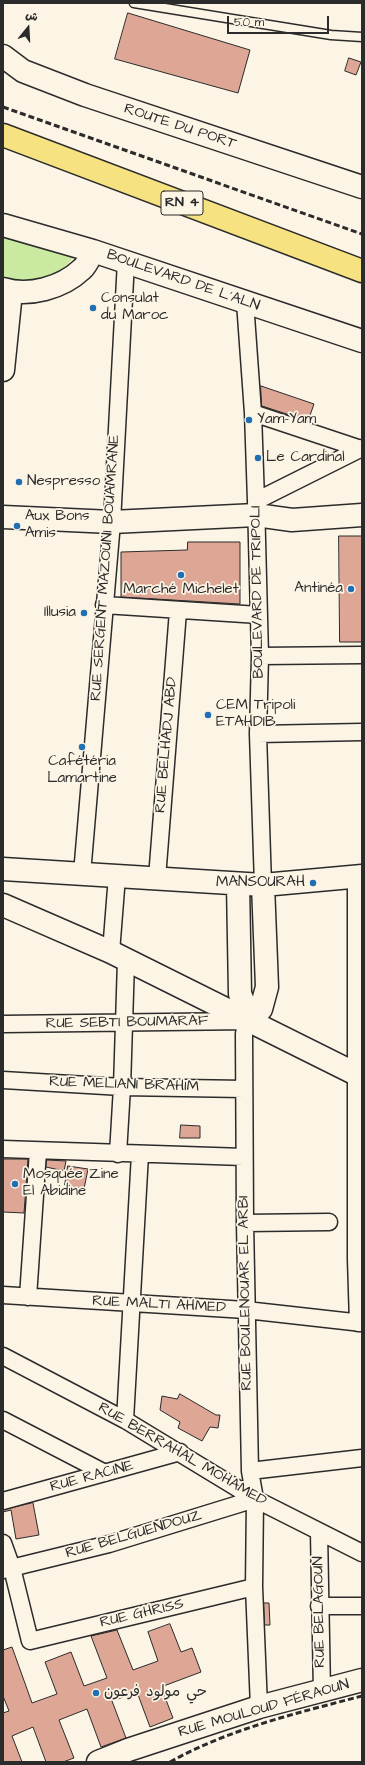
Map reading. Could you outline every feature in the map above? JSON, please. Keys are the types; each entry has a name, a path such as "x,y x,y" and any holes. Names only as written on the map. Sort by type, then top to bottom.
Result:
{"main road":[{"name":"ROUTE DU PORT","path":"3,56 24,71 85,95 362,187"},
{"name":"RN 4","path":"3,135 362,271"},
{"name":"BOULEVARD DE L'ALN","path":"3,225 126,261 362,341"},
{"path":"3,370 7,290 38,291 62,284 83,269 93,251"},
{"path":"3,517 112,522 256,508 292,520 362,515"},
{"path":"4,870 263,885 359,876"},
{"path":"238,884 240,994 251,1021"},
{"name":"BOULEVARD DE TRIPOLI","path":"251,1021 261,1009 267,987 263,885"},
{"path":"3,905 118,956 359,1075"},
{"name":"RUE MOULOUD FÉRAOUN","path":"98,1762 128,1750 259,1707 322,1692 362,1680"}],"street":[{"name":"RUE SERGENT MAZOUNI BOUAMRANE","path":"82,874 112,522 126,261"},
{"name":"BOULEVARD DE TRIPOLI","path":"245,302 253,413 256,508 260,656 258,734 263,885"},
{"path":"253,413 361,449"},
{"path":"256,508 361,449"},
{"path":"104,605 178,611 259,614"},
{"name":"RUE BELHADJ ABD","path":"157,878 178,611"},
{"path":"260,656 362,655"},
{"path":"258,734 362,732"},
{"path":"117,876 118,956 123,1024 122,1087 118,1154"},
{"path":"359,876 360,1323"},
{"name":"RUE SEBTI BOUMARAF","path":"3,1024 123,1024 251,1021"},
{"name":"RUE BOULENOUAR EL ARBI","path":"251,1021 245,1028 244,1034 244,1223 250,1471 255,1499 254,1587 259,1707"},
{"name":"RUE MELIANI BRAHIM","path":"3,1080 122,1087 244,1089"},
{"path":"3,1149 244,1157"},
{"path":"28,1297 38,1151"},
{"path":"126,1420 140,1154"},
{"path":"244,1223 329,1222"},
{"name":"RUE MALTI AHMED","path":"3,1295 246,1310 360,1323"},
{"name":"RUE BERRAHAL MOHAMED","path":"3,1356 126,1420 255,1499 362,1553"},
{"path":"3,1420 106,1473"},
{"name":"RUE RACINE","path":"3,1501 180,1452"},
{"path":"250,1471 362,1458"},
{"name":"RUE BELGUENDOUZ","path":"8,1569 109,1544 255,1499"},
{"name":"RUE BELAGOUN","path":"319,1532 319,1606 322,1692"},
{"path":"3,1543 8,1569"},
{"name":"RUE GHRISS","path":"8,1569 30,1641 254,1587"},
{"path":"319,1606 362,1606"}],"lane":[{"path":"134,3 331,35 362,37"}],"green space":[{"path":"3,230 78,252 60,273 41,282 3,280"}],"building":[{"path":"128,13 250,50 238,93 115,59"},
{"path":"349,58 361,62 356,75 345,71"},
{"path":"261,386 314,404 308,421 262,406"},
{"name":"Antinéa","path":"339,536 362,536 362,642 340,642"},
{"name":"Marché Michelet","path":"188,542 240,542 240,604 121,597 121,552 187,550"},
{"path":"181,1125 200,1126 200,1138 180,1138"},
{"name":"Mosquée Zine El Abidine","path":"3,1159 28,1159 24,1213 3,1212"},
{"path":"47,1160 66,1161 64,1171 46,1167"},
{"path":"68,1166 88,1169 84,1189 65,1185"},
{"path":"180,1394 216,1415 220,1415 218,1428 210,1427 202,1441 178,1428 180,1422 160,1410 162,1396 177,1399"},
{"path":"33,1503 39,1535 16,1539 11,1510 3,1512 3,1510"},
{"path":"264,1603 269,1603 270,1625 265,1625"},
{"name":"حي مولود فرعون","path":"170,1624 181,1652 192,1648 201,1672 161,1687 173,1718 150,1727 137,1692 112,1701 126,1738 101,1747 87,1709 59,1720 74,1758 63,1762 46,1762 33,1727 12,1736 22,1762 3,1762 3,1713 9,1711 3,1696 3,1650 12,1647 32,1703 57,1694 45,1662 71,1652 84,1686 107,1678 91,1636 117,1630 133,1670 158,1661 148,1632"}],"railway":[{"path":"3,107 362,234"},
{"path":"170,1762 193,1750 240,1731 362,1696"}],"place":[{"name":"Consulat du Maroc","path":"93,308"},
{"name":"Yam-Yam","path":"249,420"},
{"name":"Le Cardinal","path":"258,458"},
{"name":"Nespresso","path":"19,482"},
{"name":"Aux Bons Amis","path":"17,526"},
{"name":"Marché Michelet","path":"181,575"},
{"name":"Antinéa","path":"351,589"},
{"name":"Illusia","path":"84,613"},
{"name":"CEM Tripoli ETAHDIB","path":"208,715"},
{"name":"Cafétéria Lamartine","path":"82,747"},
{"name":"MANSOURAH","path":"313,883"},
{"name":"Mosquée Zine El Abidine","path":"15,1184"},
{"name":"حي مولود فرعون","path":"96,1693"}]}
